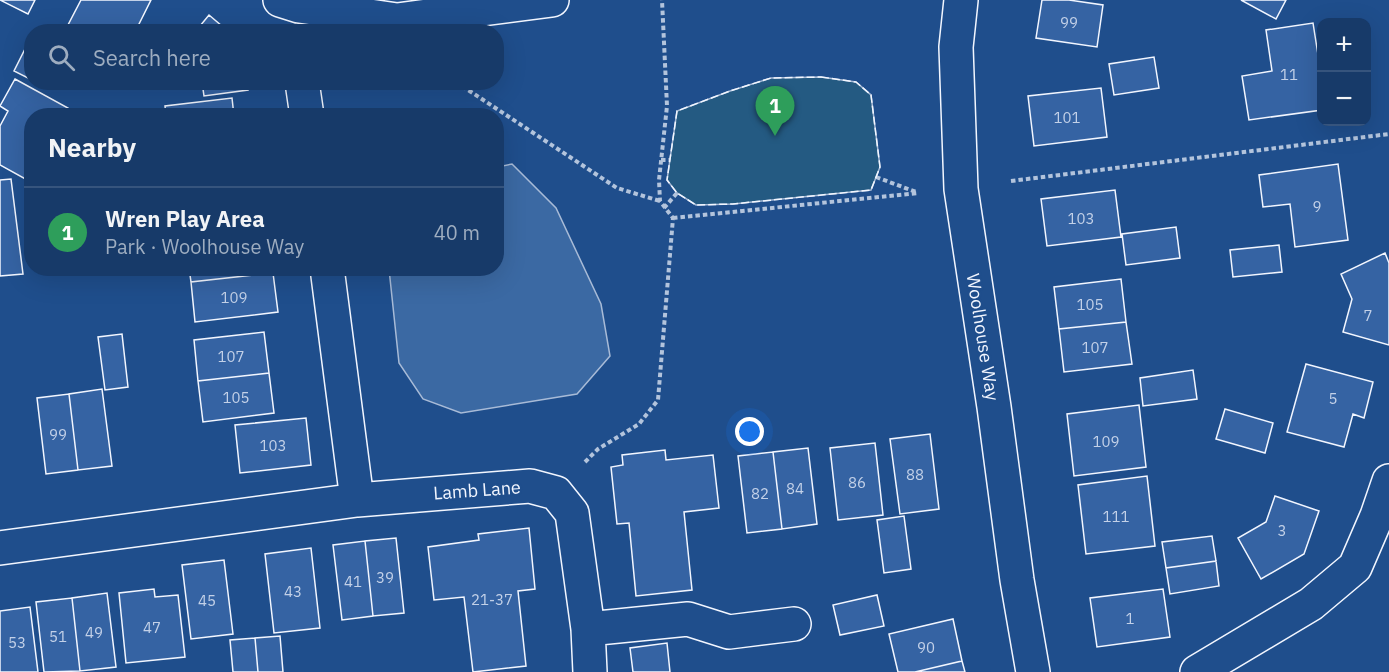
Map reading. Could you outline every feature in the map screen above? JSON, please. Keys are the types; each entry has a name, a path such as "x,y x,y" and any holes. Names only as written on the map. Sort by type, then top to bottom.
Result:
{"street":[{"path":"292,12 397,20 552,0"},
{"name":"Woolhouse Way","path":"961,0 956,47 961,189 994,406 1017,580 1033,672"},
{"path":"303,90 306,108"},
{"path":"328,276 357,500"},
{"path":"1197,672 1311,603 1355,567 1389,481"},
{"name":"Lamb Lane","path":"0,548 357,500 530,486 556,493"},
{"path":"556,493 572,513 588,629 590,672"},
{"path":"588,629 688,619 729,632 794,624"}],"path":[{"path":"556,493 598,448 639,424 658,400 673,218 660,201 661,160 667,106 662,0"},
{"path":"468,90 495,108"},
{"path":"504,114 617,188 660,201"},
{"path":"1011,181 1389,134"},
{"path":"661,160 670,160"},
{"path":"673,218 920,193 876,177"},
{"path":"664,208 677,194"}],"shaded area":[{"path":"821,77 856,82 871,95 880,167 871,190 733,204 696,205 677,193 667,180 677,111 771,78"},
{"path":"512,164 556,208 601,304 610,356 577,394 461,413 423,399 399,363 390,276 504,276 504,166"}],"building":[{"path":"0,0 35,0 28,14"},
{"path":"81,0 151,0 139,24 69,24"},
{"path":"1042,0 1069,0 1103,5 1097,47 1036,38"},
{"path":"1241,0 1286,0 1276,19"},
{"path":"209,15 220,24 202,24"},
{"path":"1313,23 1317,48 1317,111 1249,120 1242,76 1272,71 1266,30"},
{"path":"24,51 24,76 14,71"},
{"path":"1154,57 1159,88 1114,95 1109,64"},
{"path":"15,79 24,84 24,90 35,90 68,108 24,108 24,178 0,165 0,126 8,111 0,106"},
{"path":"1101,88 1107,137 1034,146 1028,96"},
{"path":"203,90 248,90 204,96"},
{"path":"232,98 233,108 165,108 165,106"},
{"path":"1338,164 1348,240 1295,247 1290,204 1263,207 1259,175"},
{"path":"11,179 23,274 0,276 0,180"},
{"path":"1115,190 1121,237 1047,246 1041,199"},
{"path":"1176,227 1180,258 1126,265 1122,234"},
{"path":"1279,245 1282,272 1233,277 1230,250"},
{"path":"1385,253 1389,263 1389,345 1343,332 1352,299 1341,274"},
{"path":"190,276 246,276 191,282"},
{"path":"246,276 273,276 278,312 195,322 191,282"},
{"path":"1121,279 1126,322 1059,329 1054,287"},
{"path":"1126,322 1132,364 1064,372 1059,329"},
{"path":"264,332 269,373 198,381 194,340"},
{"path":"122,334 128,387 105,390 98,337"},
{"path":"1306,364 1373,382 1364,418 1353,414 1344,447 1287,432"},
{"path":"1193,370 1197,399 1143,406 1140,378"},
{"path":"269,373 274,413 203,422 198,381"},
{"path":"102,389 112,466 78,470 69,394"},
{"path":"69,394 78,470 46,474 37,398"},
{"path":"1139,405 1146,467 1074,476 1067,414"},
{"path":"1225,409 1273,423 1265,453 1216,439"},
{"path":"306,418 311,465 240,473 235,425"},
{"path":"930,434 939,509 900,514 890,439"},
{"path":"875,443 883,515 838,520 830,448"},
{"path":"808,448 817,524 782,529 773,452"},
{"path":"665,450 666,460 713,455 719,508 684,512 692,590 636,596 629,523 617,524 611,467 623,465 622,455"},
{"path":"773,452 782,529 747,533 738,456"},
{"path":"1147,476 1155,546 1086,554 1078,485"},
{"path":"1275,496 1319,511 1304,554 1261,579 1238,538 1266,522"},
{"path":"904,516 911,569 884,573 877,520"},
{"path":"529,528 535,589 518,591 526,666 473,672 464,597 434,600 428,547 479,540 478,534"},
{"path":"1212,536 1216,561 1166,568 1162,542"},
{"path":"396,538 404,613 373,616 365,541"},
{"path":"365,541 373,616 342,620 333,545"},
{"path":"311,548 320,628 274,633 265,554"},
{"path":"224,560 233,634 191,639 182,565"},
{"path":"1216,561 1219,586 1170,594 1166,568"},
{"path":"154,589 155,597 178,595 185,657 126,663 119,593"},
{"path":"1163,589 1170,637 1097,647 1090,598"},
{"path":"107,593 116,667 80,671 72,598"},
{"path":"877,595 884,626 840,635 833,605"},
{"path":"72,598 80,671 44,672 36,602"},
{"path":"30,607 38,672 0,672 0,611"},
{"path":"953,619 962,661 915,672 898,672 889,634"},
{"path":"280,636 283,672 258,672 255,638"},
{"path":"255,638 258,672 233,672 230,640"},
{"path":"667,643 670,672 633,672 630,648"},
{"path":"962,661 965,672 915,672"}],"fence":[{"path":"821,77 856,82 871,95 880,167 871,190 733,204 696,205 677,193 667,180 677,111 771,78 821,77"}],"place":[{"name":"Wren Play Area","path":"775,136"}]}
